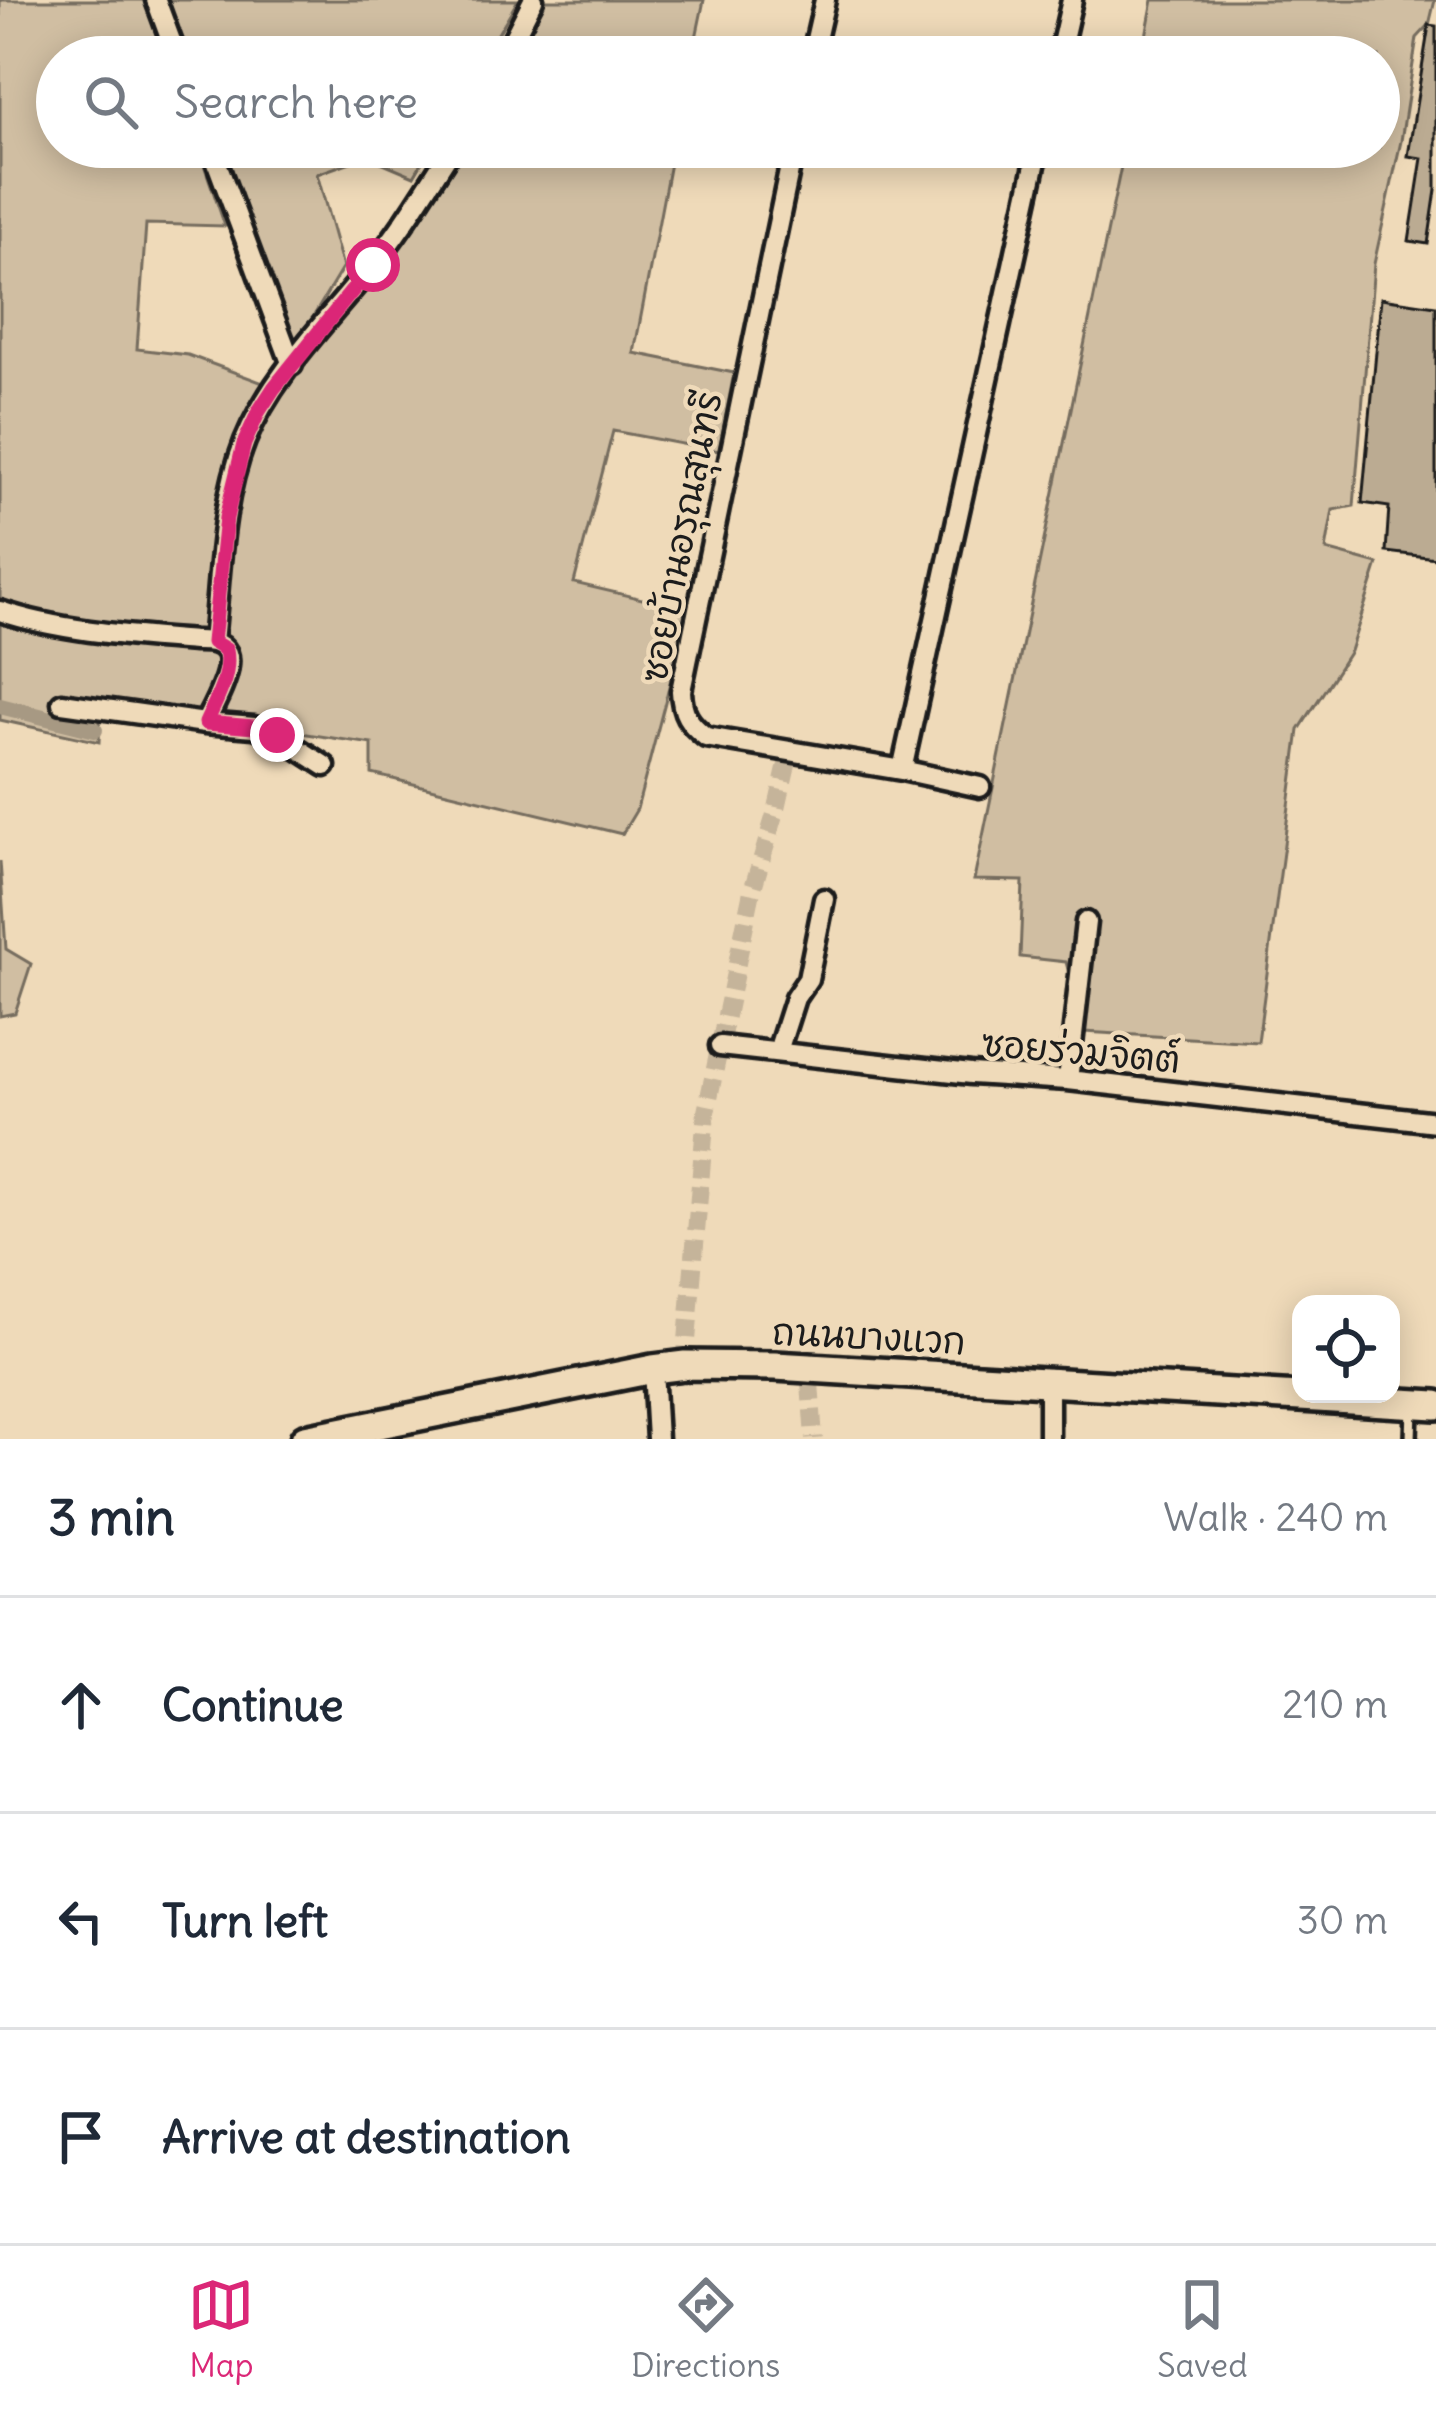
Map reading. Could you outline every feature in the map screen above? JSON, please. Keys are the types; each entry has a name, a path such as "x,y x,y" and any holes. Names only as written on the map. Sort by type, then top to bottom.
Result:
{"main road":[{"name":"ถนนบางแวก","path":"305,1439 685,1365 810,1376 1049,1383 1424,1404"}],"street":[{"path":"156,0 169,36"},
{"path":"514,36 532,0"},
{"path":"817,36 825,0"},
{"path":"1064,36 1072,0"},
{"path":"219,168 292,364"},
{"path":"213,642 226,518 244,444 259,411 373,265 440,168"},
{"name":"ซอยบ้านอรุณสุนทรี","path":"790,168 681,691 682,712 706,736 980,787"},
{"path":"902,770 1035,168"},
{"path":"0,611 127,636 213,642 226,650 228,658 206,723"},
{"path":"62,703 254,727 277,735 325,766"},
{"path":"778,1051 795,998 808,979 824,899"},
{"path":"1068,1080 1086,922"},
{"name":"ซอยร่วมจิตต์","path":"721,1046 1436,1122"},
{"path":"653,1369 657,1439"},
{"path":"1048,1439 1049,1383"}],"lane":[{"path":"1411,1439 1424,1404"}],"shaded area":[{"path":"0,0 147,0 160,36 36,36 36,168 205,168 225,226 146,224 137,349 188,355 263,383 295,343 228,168 334,168 317,174 343,267 304,332 434,168 669,168 634,353 734,373 719,451 613,431 574,583 689,610 637,809 622,834 372,774 372,744 101,702 99,742 0,720"},
{"path":"164,0 518,0 497,36 177,36"},
{"path":"543,0 704,0 696,36 525,36"},
{"path":"1153,0 1435,0 1429,25 1417,38 1400,146 1400,36 1146,36"},
{"path":"395,168 419,168 414,176"},
{"path":"1121,168 1395,168 1374,264 1354,506 1333,510 1326,550 1378,564 1350,651 1299,730 1258,1042 1084,1032 1066,962 1020,957 1023,881 974,880"},
{"path":"0,861 6,949 31,964 15,1013 0,1016"}],"building":[{"path":"1429,25 1436,26 1436,190 1428,244 1409,241 1422,158 1408,156"},
{"path":"1381,298 1436,306 1436,558 1386,552 1389,507 1362,503"}],"waterway":[{"path":"0,706 95,730"}],"tunnel":[{"path":"685,1365 706,1112 752,891 790,751"},
{"path":"810,1383 814,1439"}],"route":[{"path":"277,735 254,727 206,723 228,658 226,650 213,642 226,515 244,444 259,411 373,265"}]}
